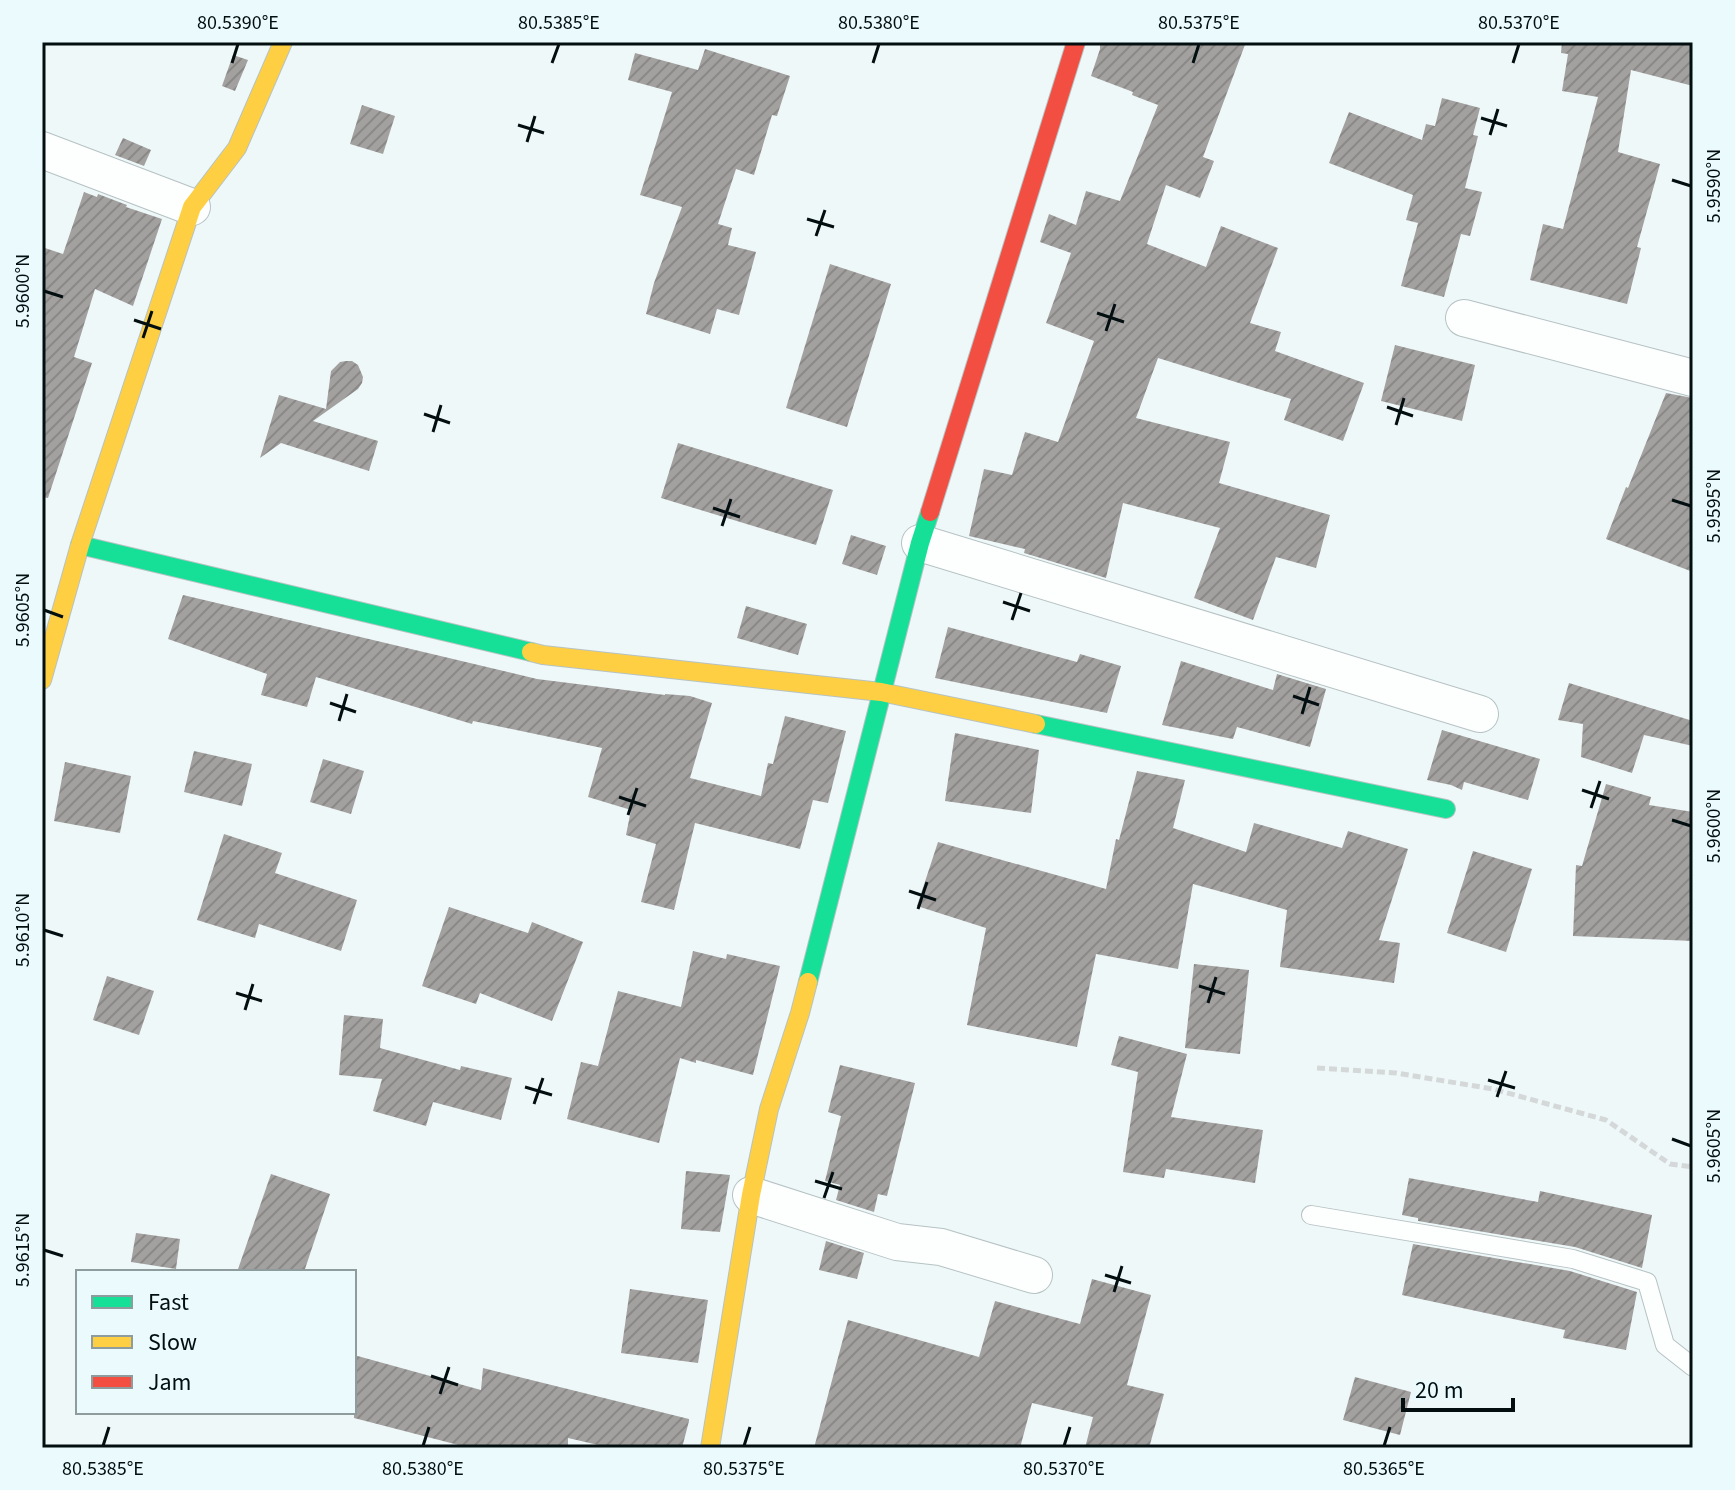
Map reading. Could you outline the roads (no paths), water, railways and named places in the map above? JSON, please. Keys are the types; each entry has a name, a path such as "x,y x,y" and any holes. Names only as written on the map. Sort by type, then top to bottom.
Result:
{"street":[{"path":"42,680 80,545 192,207 237,148 283,42"},
{"path":"710,1448 751,1195 769,1109 800,1013 920,543 1076,42"},
{"path":"42,150 192,207"},
{"path":"1464,318 1693,378"},
{"path":"920,543 1480,714"},
{"path":"80,545 543,655 881,692 1446,809"},
{"path":"751,1195 897,1242 941,1247 1034,1275"}],"lane":[{"path":"1311,1215 1573,1259 1647,1282 1665,1345 1693,1367"}]}
